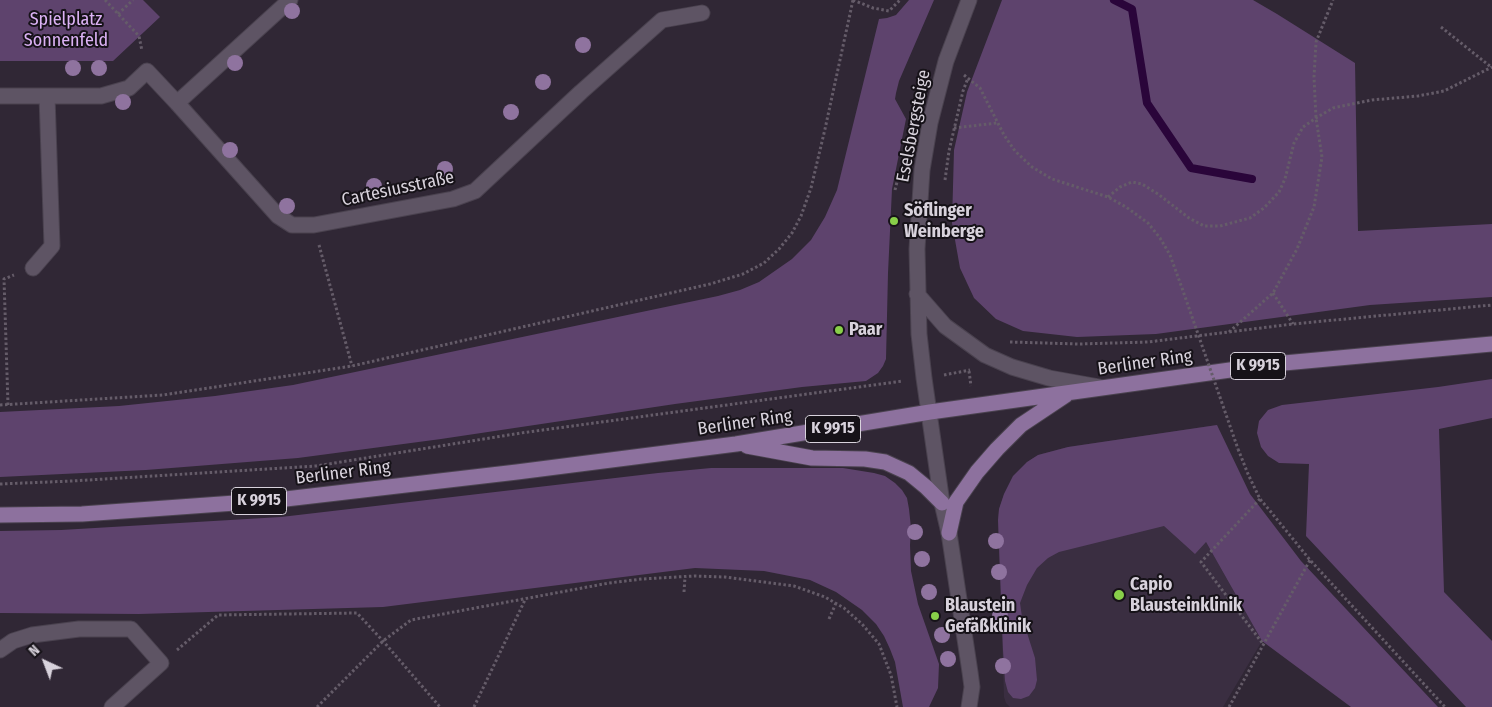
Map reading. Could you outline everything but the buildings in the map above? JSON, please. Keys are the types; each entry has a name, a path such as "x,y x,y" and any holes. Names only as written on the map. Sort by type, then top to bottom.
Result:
{"main road":[{"name":"Berliner Ring","path":"0,515 82,514 277,500 736,444 930,412 1273,364 1492,344"},
{"path":"949,533 956,502 977,472 1022,425 1070,393"},
{"path":"736,444 812,458 865,459 885,462 909,473 942,503"}],"street":[{"path":"177,103 290,0"},
{"name":"Eselsbergsteige","path":"969,0 946,61 930,123 922,170 917,249 919,334 942,503 949,533 971,679 972,687 969,707"},
{"name":"Cartesiusstraße","path":"0,96 101,96 129,88 147,71 278,216 292,225 314,225 453,199 474,192 581,92 662,20 702,13"},
{"path":"33,268 52,246 47,96"},
{"path":"917,294 945,326 984,355 1012,367 1049,378 1103,388"},
{"path":"0,650 13,641 32,635 79,629 131,629 162,663 112,707"}],"path":[{"path":"105,0 139,36"},
{"path":"118,14 133,0"},
{"path":"0,405 163,395 352,366 710,284 743,274 764,263 783,244 792,233 801,216 811,188 853,0 873,8 889,11 900,0"},
{"path":"1229,332 1273,293 1297,249 1314,207 1322,156 1316,118 1314,77 1316,42 1333,0"},
{"path":"1108,197 1120,187 1132,182 1142,184 1189,218 1204,226 1220,226 1250,218 1264,208 1278,192 1285,179 1294,143 1303,127 1316,118 1333,108 1372,100 1418,96 1444,91 1491,67 1441,27"},
{"path":"946,61 980,88 1004,135 1016,151 1032,166 1052,178 1108,197 1126,207 1148,223 1160,238 1170,255 1238,449 1260,499 1310,560 1445,707"},
{"path":"945,180 949,150 963,91 968,78"},
{"path":"954,128 997,123"},
{"path":"314,225 352,366"},
{"path":"8,405 4,279 33,268"},
{"path":"1273,293 1293,324"},
{"path":"0,484 316,466 520,434 968,371 1001,342 1079,344 1148,342 1293,324 1492,305"},
{"path":"1260,499 1201,562 1262,644"},
{"path":"1229,707 1262,644 1310,560"},
{"path":"684,592 685,577"},
{"path":"317,707 383,641 411,620 609,583 642,579 725,577 794,586 825,597 844,608 862,624 879,644 891,675 897,707"},
{"path":"474,707 526,600"},
{"path":"829,619 836,604"},
{"path":"162,663 218,615 357,613 440,707"}],"shaded area":[{"name":"Capio Blausteinklinik","path":"1217,425 1206,542 1262,641 1223,707 1010,707 1004,697 998,520 1004,494 1013,476 1027,462 1038,455 1068,447"}],"green space":[{"name":"Spielplatz Sonnenfeld","path":"0,0 143,0 160,17 113,61 0,61"},
{"path":"909,0 934,0 899,81 896,93 895,99 906,119 892,189 886,359 878,373 866,381 802,387 675,404 298,458 146,470 0,477 0,412 119,406 215,396 293,385 718,296 759,282 792,259 811,240 825,217 837,190 879,19 896,15"},
{"path":"1002,0 1253,0 1277,14 1355,63 1358,231 1492,224 1492,297 1370,305 1156,334 1077,337 1023,331 996,319 974,298 960,268 952,223 954,150 967,92"},
{"path":"1492,379 1492,418 1439,429 1444,592 1492,641 1492,707 1466,707 1306,536 1309,464 1279,463 1268,456 1261,447 1257,433 1259,421 1268,410 1282,405"},
{"path":"1217,425 1250,494 1301,561 1438,707 1351,707 1262,641 1206,542 1195,554 1164,526 1059,552 1048,558 1037,568 1027,585 1020,603 1022,617 1035,658 1037,680 1035,688 1029,696 1021,699 1013,698 1008,692 1005,681 1003,650 998,520 1004,494 1013,476 1027,462 1038,455 1068,447"},
{"path":"711,468 843,468 885,476 902,490 907,498 909,509 911,571 918,604 939,664 938,688 929,707 903,707 895,662 890,649 876,624 862,610 836,592 810,580 764,571 695,568 383,607 139,614 0,613 0,531 61,530 281,517"}],"waterway":[{"path":"1114,0 1132,9 1147,103 1191,168 1252,179"}],"place":[{"name":"Söflinger Weinberge","path":"894,221"},
{"name":"Paar","path":"839,330"},
{"name":"Capio Blausteinklinik","path":"1119,595"},
{"name":"Blaustein Gefäßklinik","path":"935,616"}]}
